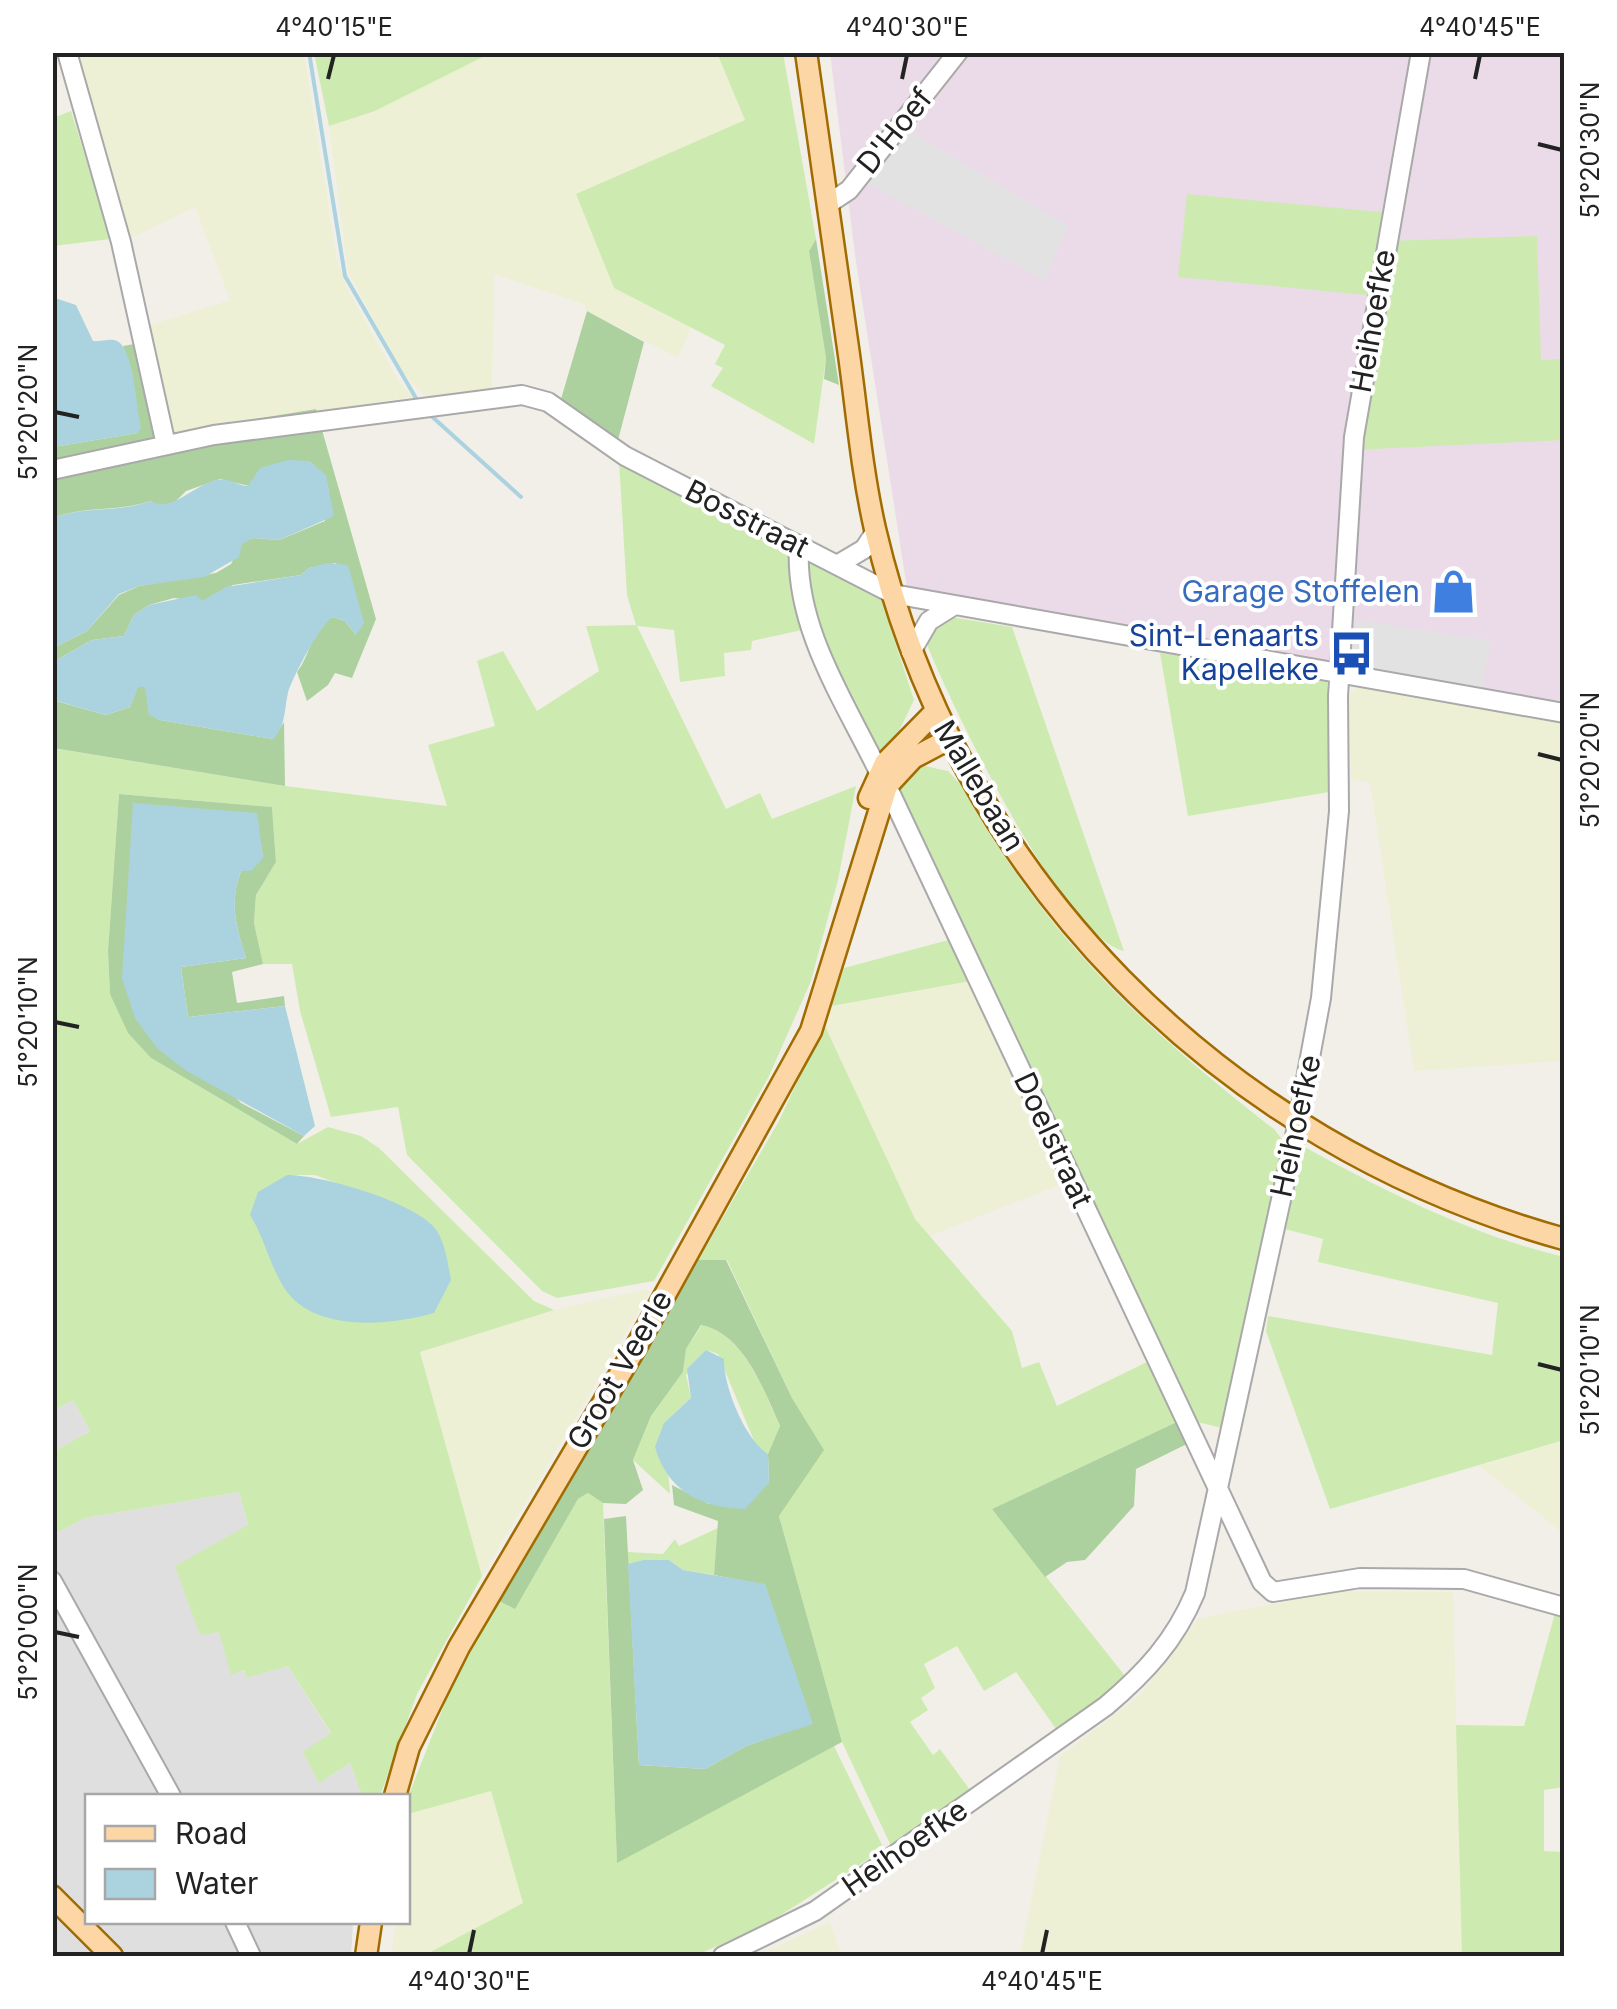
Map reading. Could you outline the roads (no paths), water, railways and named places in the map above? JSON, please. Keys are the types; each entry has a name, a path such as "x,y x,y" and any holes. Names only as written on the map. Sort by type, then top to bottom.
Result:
{"main road":[{"name":"Mallebaan","path":"806,52 876,531 911,652 935,712 1018,854 1112,974 1201,1054 1298,1122 1432,1194 1564,1238"},
{"name":"Groot Veerle","path":"396,1794 409,1747 458,1647 636,1347 810,1031 840,941 883,779 935,712"},
{"path":"883,779 949,739"},
{"path":"52,1896 112,1956"},
{"path":"366,1956 370,1924"}],"street":[{"path":"68,52 121,242 166,445"},
{"name":"D'Hoef","path":"828,204 848,190 958,52"},
{"name":"Heihoefke","path":"722,1956 829,1901 1106,1706 1147,1671 1183,1622 1195,1593 1298,1122 1320,998 1334,879 1340,676 1359,396 1421,52"},
{"name":"Bosstraat","path":"52,470 166,445 339,416 522,395 548,402 625,456 893,594 1564,713"},
{"path":"837,565 864,549 876,531"},
{"name":"Doelstraat","path":"799,546 798,573 809,627 1262,1582 1273,1592 1360,1578 1464,1579 1564,1607"},
{"path":"911,652 929,620 953,606"},
{"path":"52,1580 169,1794"},
{"path":"236,1924 251,1956"}],"water":[{"path":"52,297 76,305 93,341 114,340 123,346 134,380 141,427 138,433 53,447"},
{"path":"288,460 309,461 326,475 334,516 279,540 253,538 242,544 239,557 204,577 139,586 119,594 87,631 53,648 53,518 150,501 167,504 217,480 248,486 260,468"},
{"path":"327,563 348,565 364,623 356,635 345,621 333,617 321,629 291,686 282,723 273,739 160,720 149,715 145,687 138,687 130,707 106,715 53,700 53,662 92,640 124,636 134,615 149,605 196,595 202,601 226,587 301,575 309,568"},
{"path":"133,803 257,813 263,858 251,871 241,871 235,894 237,925 246,958 181,967 188,1017 285,1006 315,1126 304,1136 185,1070 157,1048 135,1018 122,978"},
{"path":"287,1175 322,1179 365,1191 406,1208 434,1227 443,1245 451,1280 434,1313 395,1321 352,1322 312,1312 296,1301 278,1277 250,1215 258,1192"},
{"path":"706,1350 724,1359 737,1411 751,1437 768,1454 769,1483 745,1509 714,1505 688,1494 668,1475 655,1447 664,1423 691,1398 687,1369"},
{"path":"669,1560 683,1570 765,1584 813,1724 746,1746 705,1769 639,1765 628,1564"}],"waterway":[{"path":"309,52 345,276 417,400"},
{"path":"428,413 521,497"}],"place":[{"name":"Garage Stoffelen","path":"1453,592"},
{"name":"Sint-Lenaarts Kapelleke","path":"1352,653"}]}
